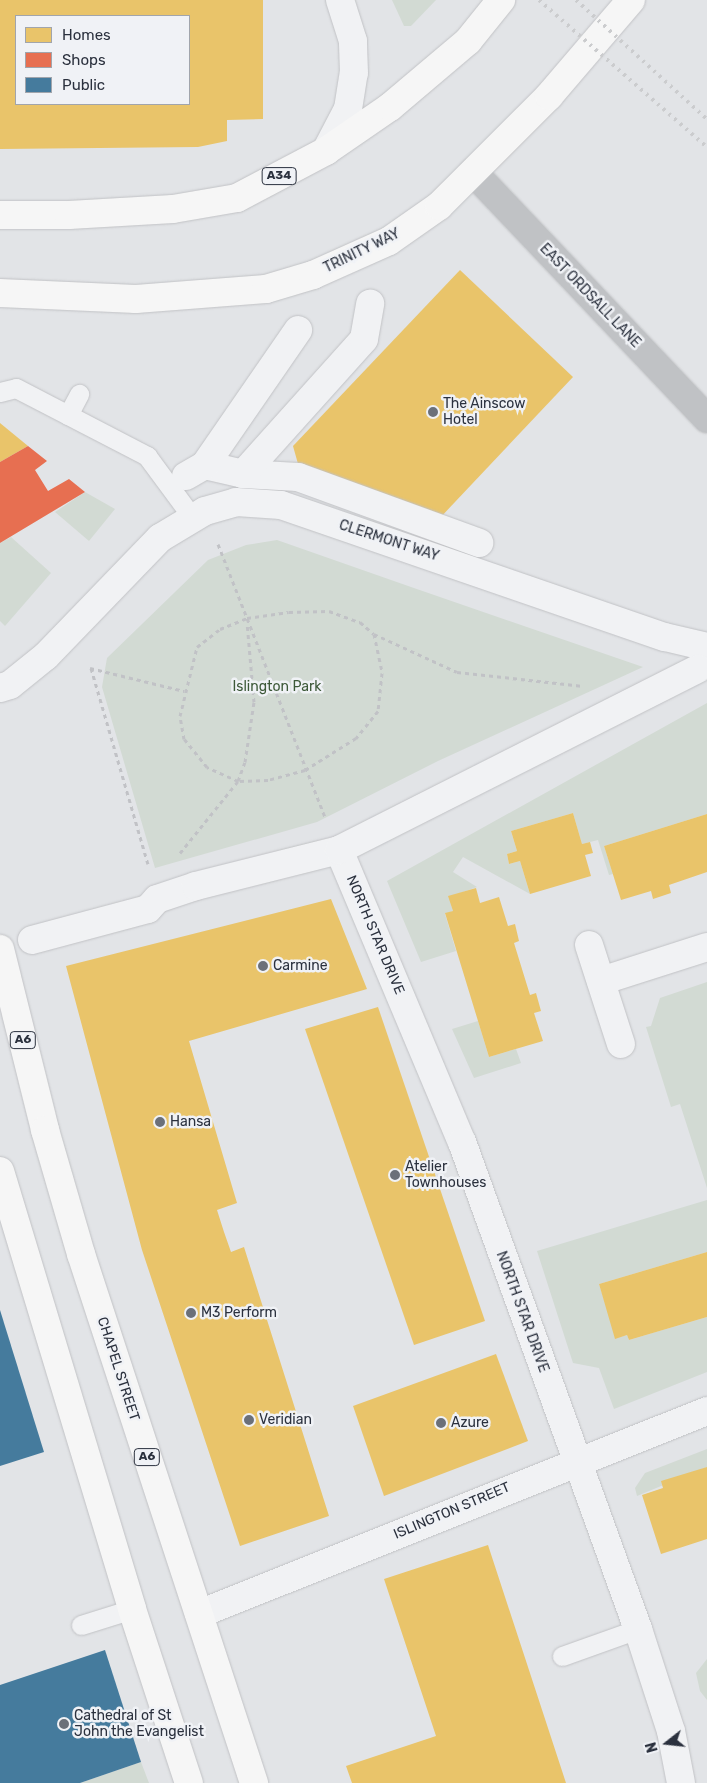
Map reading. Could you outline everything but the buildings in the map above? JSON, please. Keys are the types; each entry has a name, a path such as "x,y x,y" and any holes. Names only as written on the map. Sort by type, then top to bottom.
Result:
{"highway":[{"name":"A34","path":"0,215 69,216 173,210 237,198 326,150 390,107 468,41 501,0"},
{"name":"TRINITY WAY","path":"0,293 136,299 266,289 312,275 389,241 439,206 549,96 631,0"},
{"name":"CHAPEL STREET","path":"0,949 45,1130 81,1254 254,1783"},
{"path":"0,1171 132,1609 189,1783"}],"main road":[{"name":"EAST ORDSALL LANE","path":"473,172 707,419"}],"street":[{"path":"326,150 348,109 354,73 352,41 340,0"},
{"path":"243,474 364,339 370,304"},
{"path":"298,330 196,471 298,477 479,543"},
{"name":"CLERMONT WAY","path":"0,688 10,685 46,656 160,538 198,514 236,502 281,505 665,637 702,658"},
{"path":"32,940 148,910 158,898 212,881 339,850 434,800 614,713 702,658"},
{"name":"NORTH STAR DRIVE","path":"339,850 462,1142 530,1338 579,1461 638,1629 671,1731 681,1783"},
{"path":"589,945 621,1044"},
{"path":"601,981 707,947"},
{"name":"ISLINGTON STREET","path":"199,1614 233,1602 475,1501 707,1411"}],"lane":[{"path":"0,392 16,388 147,456 198,514"},
{"path":"68,415 79,394"},
{"path":"81,1625 132,1609"},
{"path":"562,1656 638,1629"}],"path":[{"path":"198,514 247,618 305,770 339,850"},
{"path":"374,634 382,673 378,711 356,738 305,770 268,780 238,781 207,767 184,739 180,716 184,691 196,647 220,629 247,618 289,612 329,611 360,622 374,634 457,672 590,687 614,713"},
{"path":"158,898 181,851 238,781 245,762 254,702 247,618"},
{"path":"158,898 89,667 184,691"}],"green space":[{"path":"392,0 436,0 411,26 404,26"},
{"path":"85,492 115,509 89,541 55,512"},
{"path":"11,537 51,573 5,626 0,621 0,543"},
{"name":"Islington Park","path":"277,540 643,667 438,761 317,822 155,868 102,687 107,658 208,560 246,545"},
{"path":"707,703 707,814 604,846 613,874 609,875 598,840 582,844 573,813 511,831 517,851 507,854 509,864 520,861 530,894 463,857 453,872 477,887 449,897 453,911 445,914 456,951 421,962 387,881"},
{"path":"707,982 707,1188 680,1104 671,1107 646,1027 651,1026 660,998"},
{"path":"478,1021 489,1057 516,1049 521,1063 474,1078 452,1029"},
{"path":"707,1200 707,1252 599,1284 616,1338 627,1335 629,1340 707,1317 707,1372 614,1409 599,1368 573,1363 537,1251"},
{"path":"707,1449 707,1467 637,1496 635,1488 645,1473"},
{"path":"707,1659 707,1700 700,1691 696,1673"},
{"path":"141,1762 149,1783 80,1783"}],"railway":[{"path":"539,0 707,147"},
{"path":"576,0 707,119"}],"place":[{"name":"The Ainscow Hotel","path":"433,412"},
{"name":"Carmine","path":"263,966"},
{"name":"Hansa","path":"160,1122"},
{"name":"Atelier Townhouses","path":"395,1175"},
{"name":"M3 Perform","path":"191,1313"},
{"name":"Veridian","path":"249,1420"},
{"name":"Azure","path":"441,1423"},
{"name":"Cathedral of St John the Evangelist","path":"64,1724"}]}
